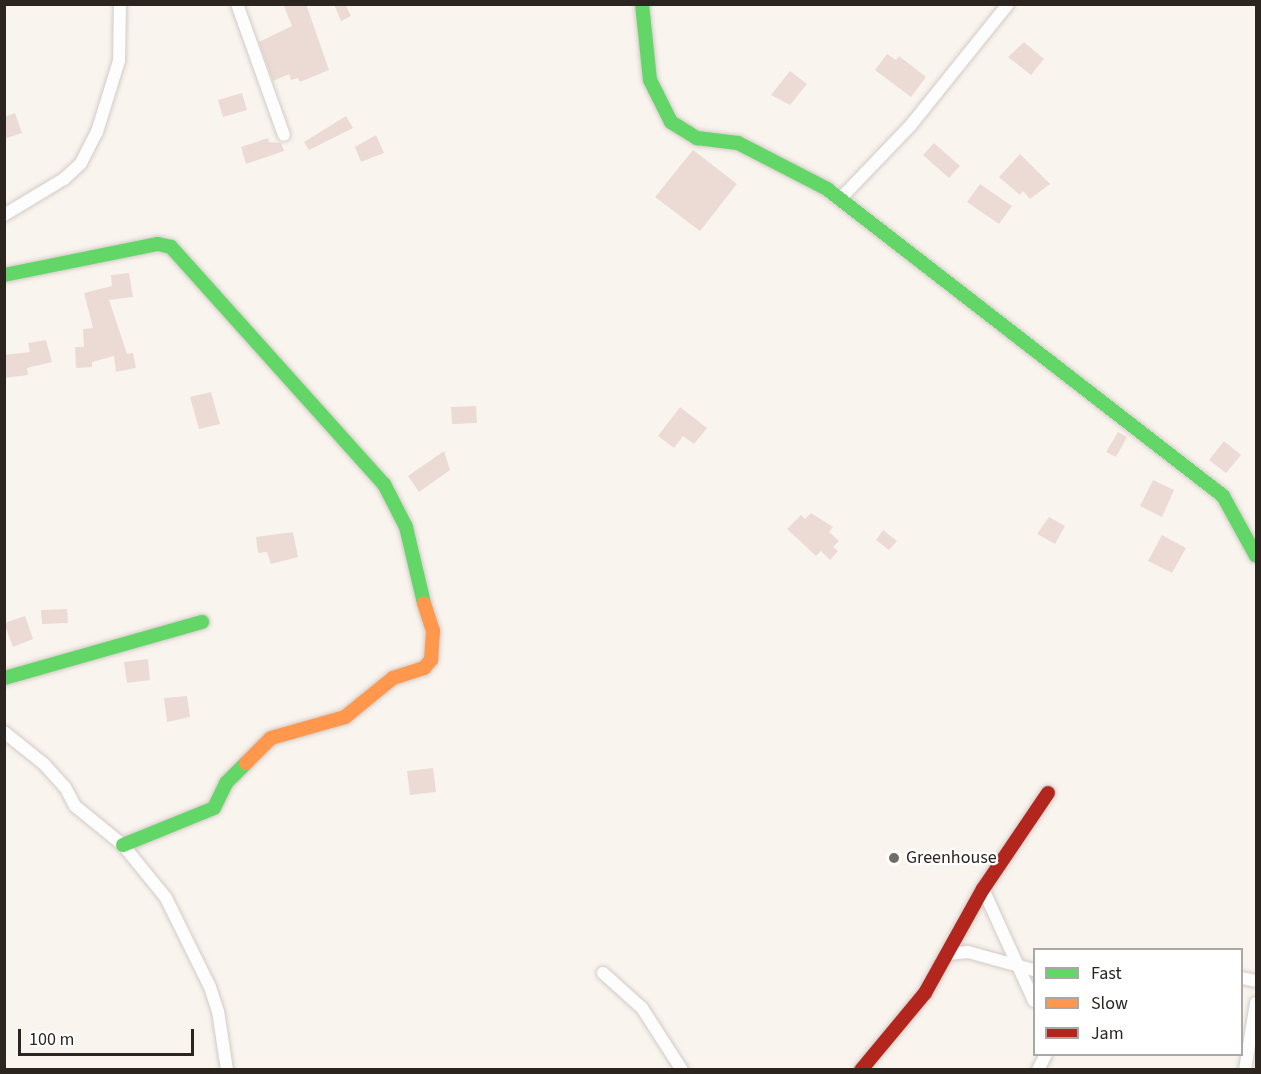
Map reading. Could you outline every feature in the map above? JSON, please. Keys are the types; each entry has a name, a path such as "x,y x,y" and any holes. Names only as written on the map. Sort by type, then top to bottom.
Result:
{"street":[{"path":"4,215 64,179 81,163 97,132 119,61 120,4"},
{"path":"237,4 284,135"},
{"path":"642,4 650,80 671,123 697,138 738,143 840,199 1223,496 1257,556"},
{"path":"840,199 910,126 1008,4"},
{"path":"4,275 158,244 171,247 384,484 406,527 413,569 433,631 430,660 424,668 393,678 345,717 271,738 226,783 214,808 123,845"},
{"path":"4,678 202,622"},
{"path":"4,732 44,764 65,787 75,806 123,845 166,898 188,936 218,1011 227,1070"},
{"path":"861,1070 925,993 983,889 1048,793"},
{"path":"983,889 1033,997"},
{"path":"948,954 968,952 1033,969"},
{"path":"603,973 642,1008 682,1070"},
{"path":"1245,1070 1257,1003"},
{"path":"1038,1070 1045,1056"}],"building":[{"path":"283,4 306,4 329,70 300,82 298,78 291,80 289,74 273,81 259,42 292,26"},
{"path":"334,4 345,4 351,16 341,21"},
{"path":"1024,42 1044,59 1031,75 1008,57"},
{"path":"887,54 896,60 899,56 926,77 911,97 875,70"},
{"path":"790,71 807,84 790,105 771,95"},
{"path":"242,93 247,110 223,117 218,100"},
{"path":"15,113 22,133 4,139 4,117"},
{"path":"346,116 353,128 309,150 304,142"},
{"path":"376,135 384,153 361,162 355,147"},
{"path":"268,138 269,142 281,143 284,151 246,164 241,147"},
{"path":"934,143 960,166 949,178 923,155"},
{"path":"693,150 737,184 700,231 655,197"},
{"path":"1020,154 1050,184 1030,199 1023,191 1020,195 999,177"},
{"path":"980,184 1012,206 999,224 967,202"},
{"path":"129,273 133,297 109,300 127,354 133,353 136,368 116,372 114,356 92,362 92,367 76,368 75,347 84,347 83,329 93,328 84,293 112,286 111,275"},
{"path":"46,340 52,362 27,368 28,375 4,378 4,355 30,352 28,343"},
{"path":"211,392 220,424 199,429 190,397"},
{"path":"476,406 477,423 452,424 451,407"},
{"path":"680,407 707,428 694,444 683,436 674,448 658,436"},
{"path":"1118,432 1127,437 1116,457 1106,452"},
{"path":"1224,441 1241,455 1226,473 1209,460"},
{"path":"444,451 450,470 419,492 408,476"},
{"path":"1153,480 1174,490 1162,517 1140,506"},
{"path":"811,513 833,527 829,532 839,541 833,547 838,551 830,560 821,551 816,556 787,529 801,515 805,519"},
{"path":"1049,517 1065,526 1055,544 1037,534"},
{"path":"883,530 897,541 889,550 876,540"},
{"path":"293,532 298,557 271,564 267,552 258,553 256,537"},
{"path":"1162,535 1186,548 1172,573 1148,561"},
{"path":"67,609 68,623 42,624 41,610"},
{"path":"25,616 33,639 13,647 4,623"},
{"path":"148,659 150,680 127,683 124,662"},
{"path":"187,696 190,717 167,722 164,698"},
{"path":"433,768 436,792 410,795 407,771"}],"traffic: fast":[{"path":"642,4 650,80 671,122 697,138 738,143 827,189 1223,496 1256,556"},
{"path":"4,275 158,244 171,247 384,484 406,527 424,603"},
{"path":"4,678 202,622"},
{"path":"123,845 214,808 226,783 246,763"}],"traffic: slow":[{"path":"246,763 271,738 345,717 393,678 424,668 431,660 433,631 424,603"}],"traffic: jam":[{"path":"861,1070 925,993 983,889 1048,793"}],"place":[{"name":"Greenhouse","path":"894,858"}]}
